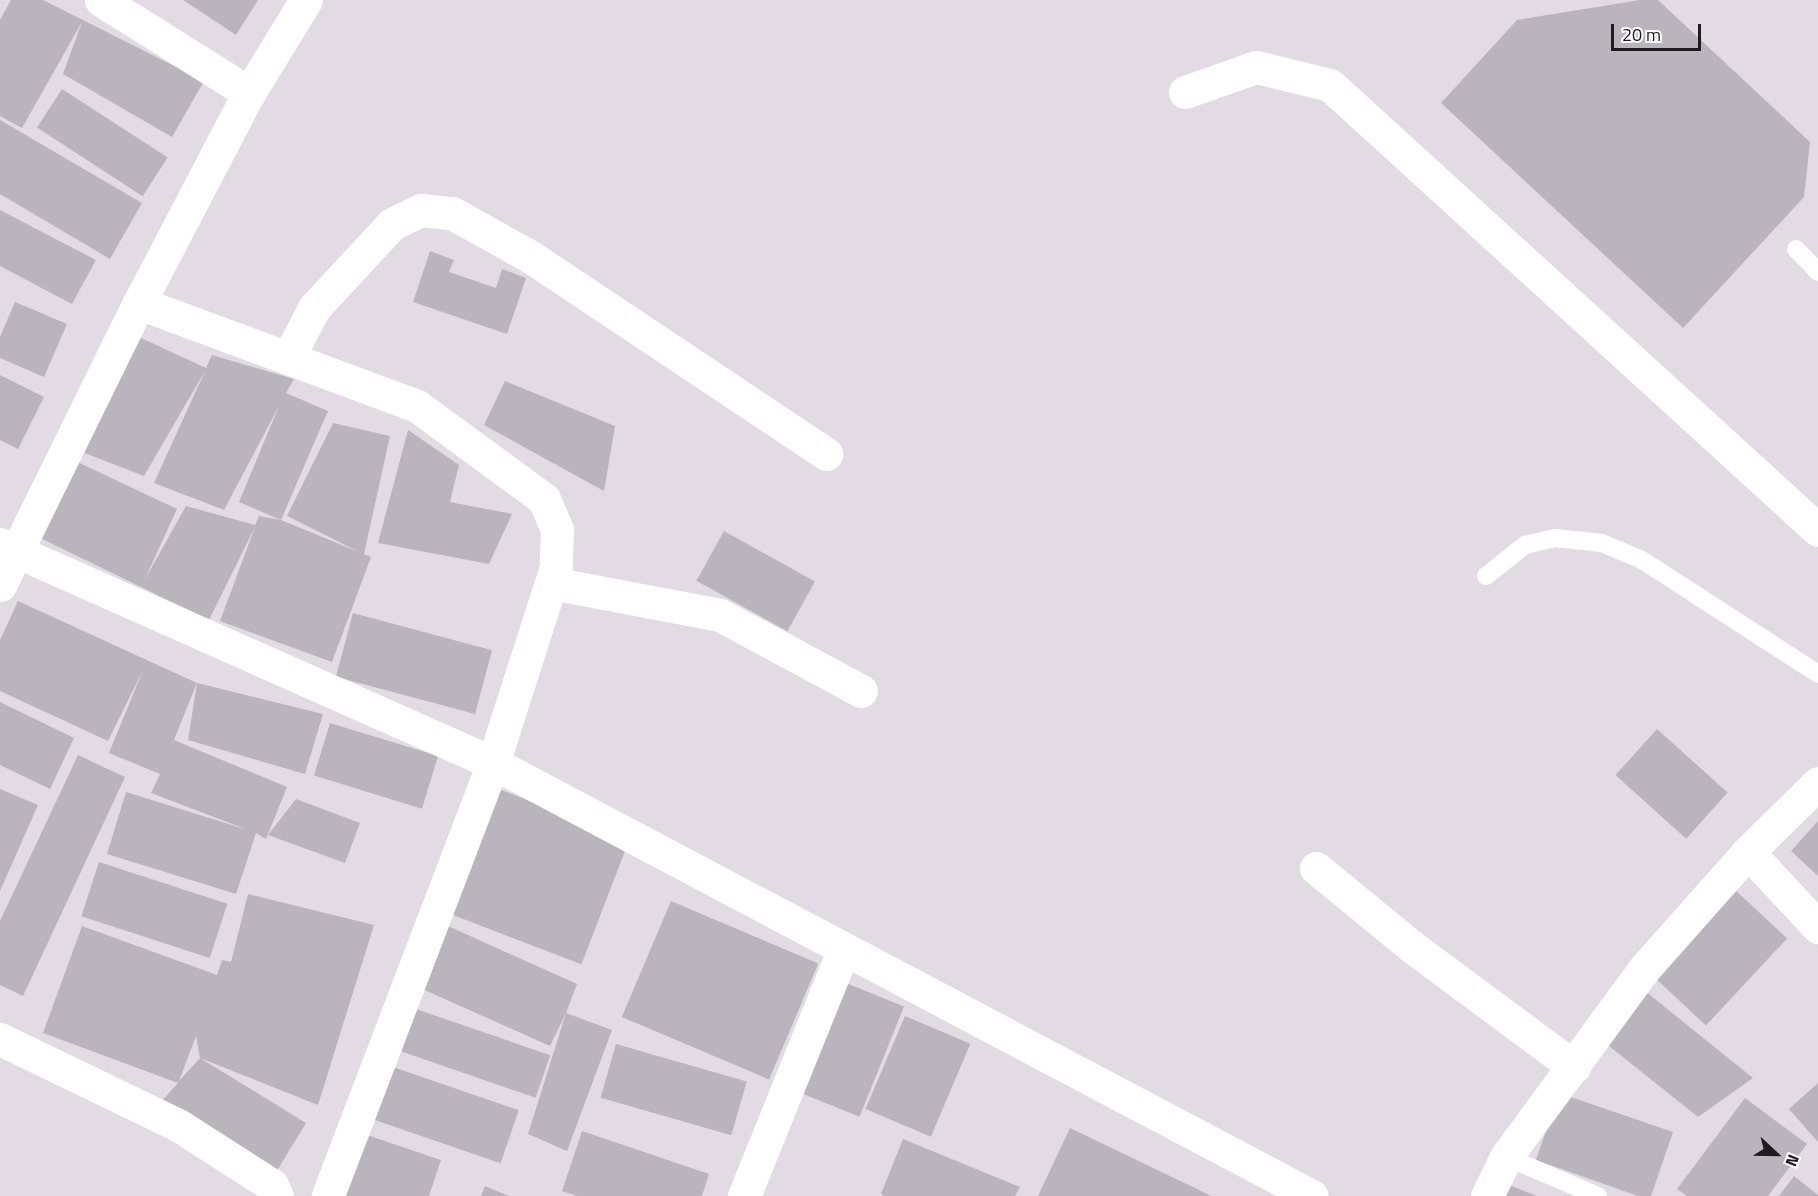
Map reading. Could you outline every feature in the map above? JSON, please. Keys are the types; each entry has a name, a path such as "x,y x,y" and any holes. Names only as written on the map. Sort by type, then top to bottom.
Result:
{"street":[{"path":"100,0 249,93"},
{"path":"0,585 8,548 249,93 306,0"},
{"path":"1185,92 1256,67 1330,85 1818,530"},
{"path":"288,358 315,308 392,224 421,210 452,213 531,257 826,454"},
{"path":"139,303 417,406 544,499 557,530 556,567 493,763 328,1196"},
{"path":"8,548 493,763 1312,1196"},
{"path":"551,583 720,615 861,691"},
{"path":"1487,1196 1506,1157 1644,969 1748,852 1818,783"},
{"path":"1748,852 1818,927"},
{"path":"1316,868 1411,946 1574,1067"},
{"path":"744,1196 844,949"},
{"path":"0,1039 178,1125 272,1185 277,1196"}],"lane":[{"path":"1796,249 1818,272"},
{"path":"1486,576 1525,545 1555,538 1602,543 1642,560 1818,674"},
{"path":"1506,1157 1598,1196"}],"building":[{"path":"11,0 43,0 204,81 172,137 63,74 82,22 22,128 0,116 0,20"},
{"path":"183,0 258,0 236,35"},
{"path":"1640,0 1658,0 1810,142 1804,197 1683,328 1441,103 1517,20"},
{"path":"62,89 168,158 143,196 37,128"},
{"path":"0,120 142,203 110,259 0,194"},
{"path":"0,210 96,260 72,304 0,266"},
{"path":"430,251 454,260 449,272 496,288 502,269 526,278 507,334 413,302"},
{"path":"15,302 67,324 44,377 0,358 0,337"},
{"path":"139,337 206,368 212,355 294,379 286,393 328,411 281,520 239,502 279,406 224,510 154,483 205,371 144,476 82,452"},
{"path":"0,375 44,397 18,449 0,440"},
{"path":"505,381 615,426 604,491 484,425"},
{"path":"333,423 390,436 364,554 371,557 332,662 220,621 255,527 209,620 34,535 69,458 177,509 144,581 186,506 255,525 259,516 281,520 359,552 287,516"},
{"path":"408,430 459,465 450,502 512,514 489,564 378,543"},
{"path":"724,531 815,581 787,631 696,581"},
{"path":"18,601 197,683 174,740 287,787 266,839 256,833 236,894 107,854 126,792 248,830 151,793 160,774 109,753 143,670 108,741 0,691 0,640"},
{"path":"353,613 492,650 475,714 336,677"},
{"path":"197,683 323,714 305,774 188,740"},
{"path":"0,702 74,738 50,789 0,765"},
{"path":"330,723 438,756 422,809 314,776"},
{"path":"1657,729 1728,793 1686,839 1616,775"},
{"path":"78,755 125,777 23,996 0,985 0,921"},
{"path":"496,788 630,839 581,964 448,913"},
{"path":"0,789 38,805 0,891"},
{"path":"296,799 360,823 345,863 268,835"},
{"path":"1818,821 1818,876 1791,851"},
{"path":"99,862 227,904 210,958 81,916"},
{"path":"1733,888 1787,938 1706,1025 1652,975"},
{"path":"248,894 374,925 318,1105 200,1058 306,1123 273,1177 158,1105 178,1083 43,1033 82,926 217,975 222,960 231,962","holes":["196,1036 200,1058 179,1081"]},
{"path":"671,901 818,964 769,1080 622,1017"},
{"path":"448,926 577,984 550,1046 420,988"},
{"path":"841,981 904,1006 859,1117 796,1091"},
{"path":"1645,991 1753,1078 1698,1117 1604,1042"},
{"path":"416,1009 550,1055 536,1098 401,1052"},
{"path":"566,1013 612,1030 567,1151 528,1134"},
{"path":"905,1016 970,1044 931,1137 866,1109"},
{"path":"616,1044 747,1081 731,1135 601,1098"},
{"path":"393,1067 519,1110 501,1163 375,1120"},
{"path":"1818,1083 1818,1142 1789,1109"},
{"path":"1559,1093 1673,1132 1651,1196 1638,1196 1536,1160"},
{"path":"1745,1098 1807,1144 1768,1196 1687,1196 1677,1189"},
{"path":"1070,1128 1197,1189 1211,1196 1038,1196"},
{"path":"582,1131 709,1174 702,1196 577,1196 562,1191"},
{"path":"361,1133 441,1160 429,1196 340,1196"},
{"path":"903,1139 1020,1187 1015,1196 884,1196 881,1194"},
{"path":"1794,1176 1818,1195 1818,1196 1779,1196"},
{"path":"1509,1185 1537,1196 1505,1196"},
{"path":"485,1186 509,1196 481,1196"}]}
